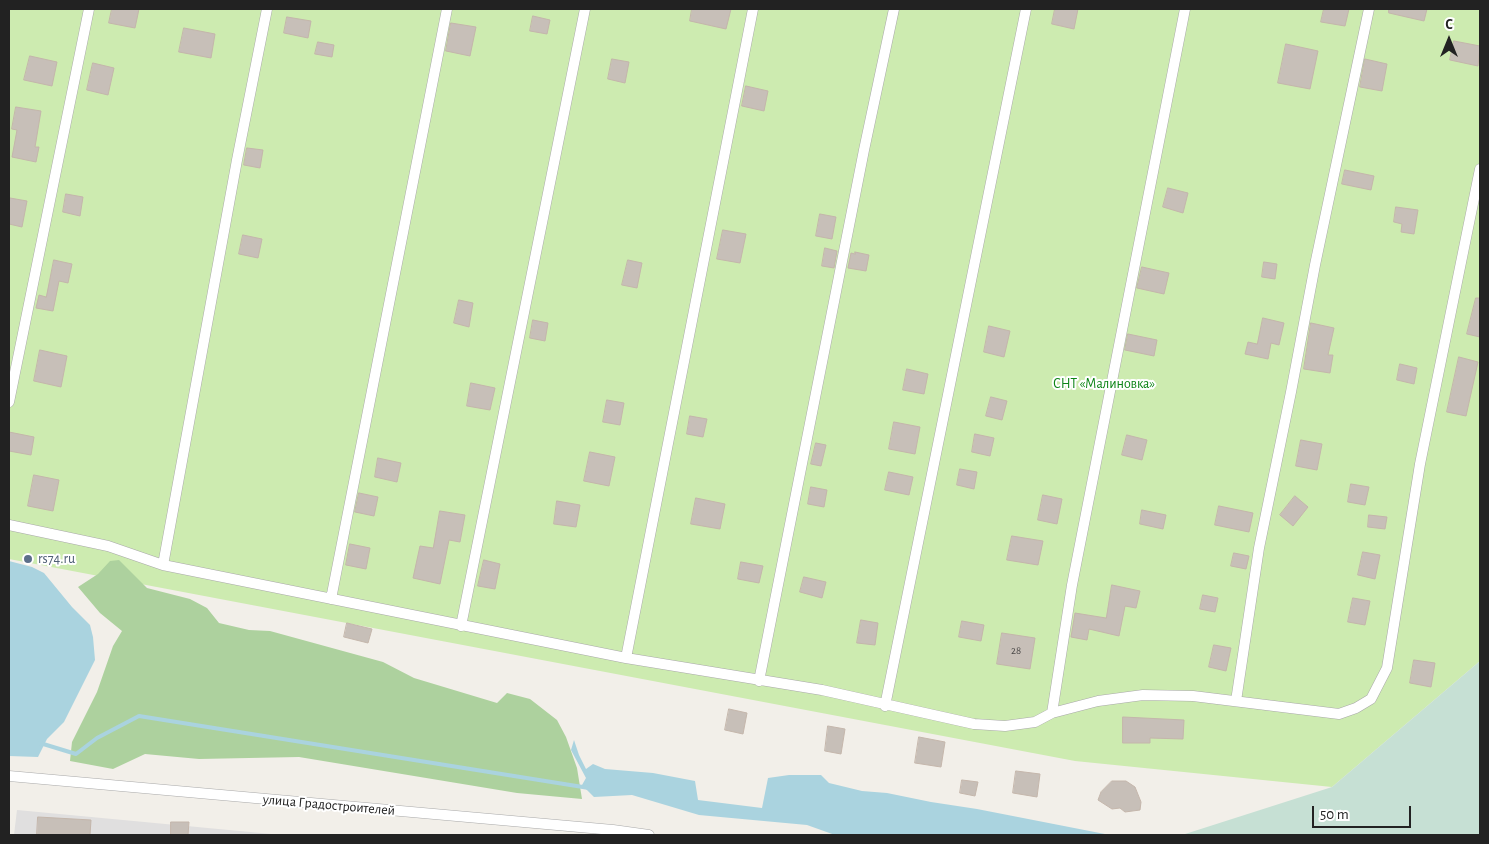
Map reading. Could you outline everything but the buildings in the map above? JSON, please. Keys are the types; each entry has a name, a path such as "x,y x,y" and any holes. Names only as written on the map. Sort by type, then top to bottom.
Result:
{"street":[{"path":"9,402 89,9"},
{"path":"162,565 233,179 267,9"},
{"path":"331,600 447,9"},
{"path":"461,626 585,9"},
{"path":"626,658 752,9"},
{"path":"759,681 864,150 894,9"},
{"path":"884,706 1026,9"},
{"path":"1052,713 1072,585 1185,9"},
{"path":"1236,701 1259,548 1315,265 1369,9"},
{"path":"9,525 108,546 162,565 331,600 626,658 822,690 884,706 974,724 1005,726 1035,722 1052,713 1098,701 1143,695 1193,696 1339,714 1356,708 1370,699 1387,668 1420,464 1480,169"},
{"name":"улица Градостроителей","path":"9,777 614,830 649,835"}],"shaded area":[{"path":"17,810 282,835 14,835"}],"green space":[{"name":"СНТ «Малиновка»","path":"9,9 1480,9 1480,661 1332,787 1075,761 9,559"},
{"path":"119,560 147,588 190,599 207,608 219,623 249,630 270,631 383,662 414,678 497,703 507,693 530,699 557,720 566,737 577,768 582,799 517,793 299,757 199,759 145,754 113,769 70,761 72,742 97,692 113,646 122,631 100,613 78,587 98,574 110,561"},
{"path":"1480,661 1480,835 1182,835 1332,787"}],"water":[{"path":"9,561 32,567 44,573 72,607 90,625 93,637 95,660 64,722 47,739 38,757 9,756"},
{"path":"574,740 586,769 593,764 605,769 653,773 695,781 698,800 762,808 768,778 789,775 821,775 829,783 862,791 887,793 1110,835 835,835 807,825 699,815 632,795 594,797 582,785 586,778 571,750"}],"waterway":[{"path":"40,743 76,754 97,738 139,716 589,788"}],"place":[{"name":"rs74.ru","path":"28,559"}]}
